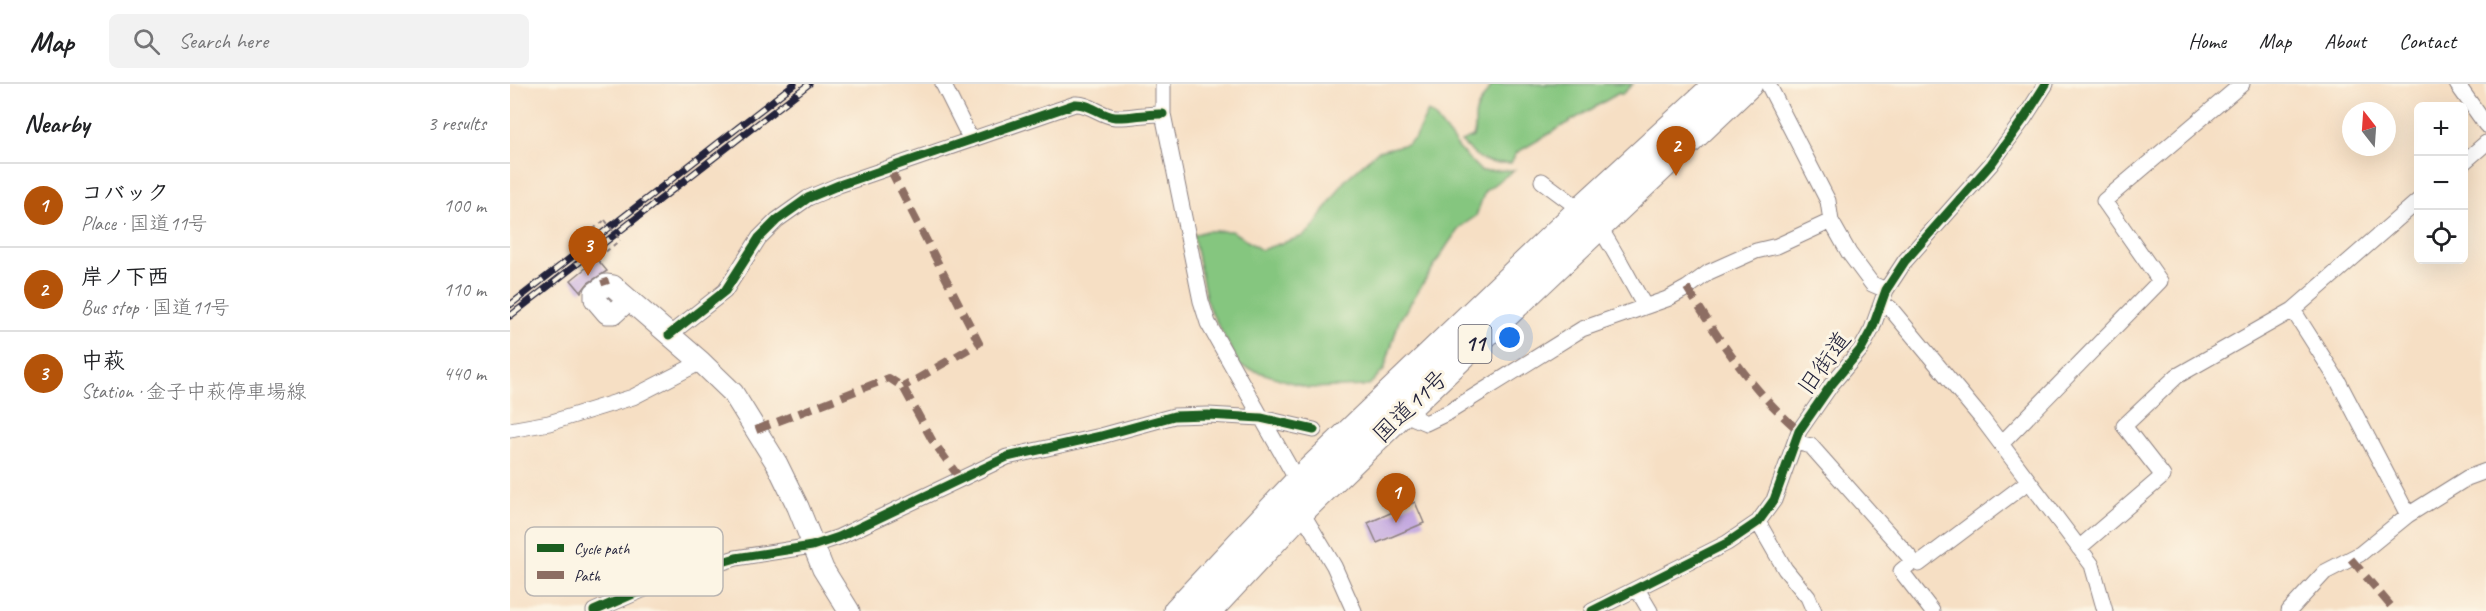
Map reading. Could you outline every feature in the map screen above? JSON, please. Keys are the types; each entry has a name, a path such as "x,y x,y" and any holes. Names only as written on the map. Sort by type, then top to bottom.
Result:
{"highway":[{"name":"国道11号","path":"1208,611 1302,511 1406,410 1718,84"},
{"name":"国道11号","path":"1177,611 1298,482 1590,218 1749,84"}],"main road":[{"path":"628,300 702,362 733,393 777,464 798,507 823,569 849,611"}],"street":[{"path":"943,84 971,140"},
{"path":"1163,84 1163,114 1201,301 1208,323 1298,482 1302,511 1334,566 1354,611"},
{"path":"1768,84 1828,201 1831,221 1848,253 2001,444 2092,565 2105,611"},
{"name":"旧街道","path":"1592,611 1727,543 1758,522 1774,500 1799,431 1831,385 1861,349 1872,329 1884,297 1905,261 1991,164 2046,84"},
{"path":"2001,444 2160,280 2104,201 2242,84"},
{"path":"2457,84 2486,125"},
{"path":"669,335 725,291 759,238 777,220 808,198 839,185 1075,104 1083,104 1112,117 1147,113 1163,114"},
{"path":"2468,158 2486,143"},
{"path":"1542,181 1590,218 1618,254 1624,271 1644,305"},
{"path":"2079,548 2163,476 2124,426 2177,376 2293,310 2414,204"},
{"path":"1406,410 1414,418 1426,423 1449,412 1582,329 1644,305 1667,299 1709,272 1756,251 1777,246 1831,221"},
{"path":"2293,310 2337,381 2408,515"},
{"path":"510,430 549,423 633,397 702,362"},
{"path":"723,562 812,546 839,537 900,510 1007,457 1101,436 1174,416 1208,414 1261,418 1314,430"},
{"path":"1795,442 1812,446 1913,561 1919,564 2029,481"},
{"path":"2289,611 2325,572 2360,554 2408,515 2467,478 2486,471"},
{"path":"1758,522 1785,569 1808,597 1814,611"},
{"path":"1913,561 1901,571 1932,611"},
{"path":"1637,589 1650,611"},
{"path":"594,611 629,596"}],"path":[{"path":"586,235 605,220 620,240 592,263"}],"green space":[{"path":"1493,84 1633,84 1621,95 1619,93 1516,153 1511,163 1502,163 1483,160 1461,142 1473,137 1477,110"},
{"path":"1428,112 1481,171 1514,170 1485,191 1476,216 1460,227 1448,244 1399,321 1384,370 1368,386 1308,388 1240,366 1208,306 1193,235 1206,231 1232,231 1261,250 1303,236 1313,228 1345,180 1378,151 1407,144 1414,139"}],"building":[{"path":"597,259 607,271 588,283 581,292 571,280"},
{"path":"1415,502 1424,523 1377,543 1368,523"}],"railway":[{"path":"510,305 794,84"},
{"path":"510,316 809,84"}],"marked path":[{"path":"890,169 979,343 903,387"},
{"path":"604,279 606,285"},
{"path":"1687,288 1751,381 1781,415 1799,431"},
{"path":"756,430 889,378 903,387 932,440 961,480"},
{"path":"2351,559 2395,611"}],"cycle path":[{"path":"1592,611 1727,543 1758,522 1774,500 1799,431 1831,385 1861,349 1872,329 1886,290 1905,261 1991,164 2046,84"},
{"path":"669,335 725,291 759,238 777,220 808,198 839,185 1075,104 1086,105 1115,117 1163,114"},
{"path":"723,562 812,546 839,537 1007,457 1101,436 1174,416 1261,418 1314,430"},
{"path":"594,611 628,596"}],"place":[{"name":"岸ノ下西","path":"1676,176"},
{"name":"中萩","path":"588,276"},
{"name":"コバック","path":"1396,523"}]}
